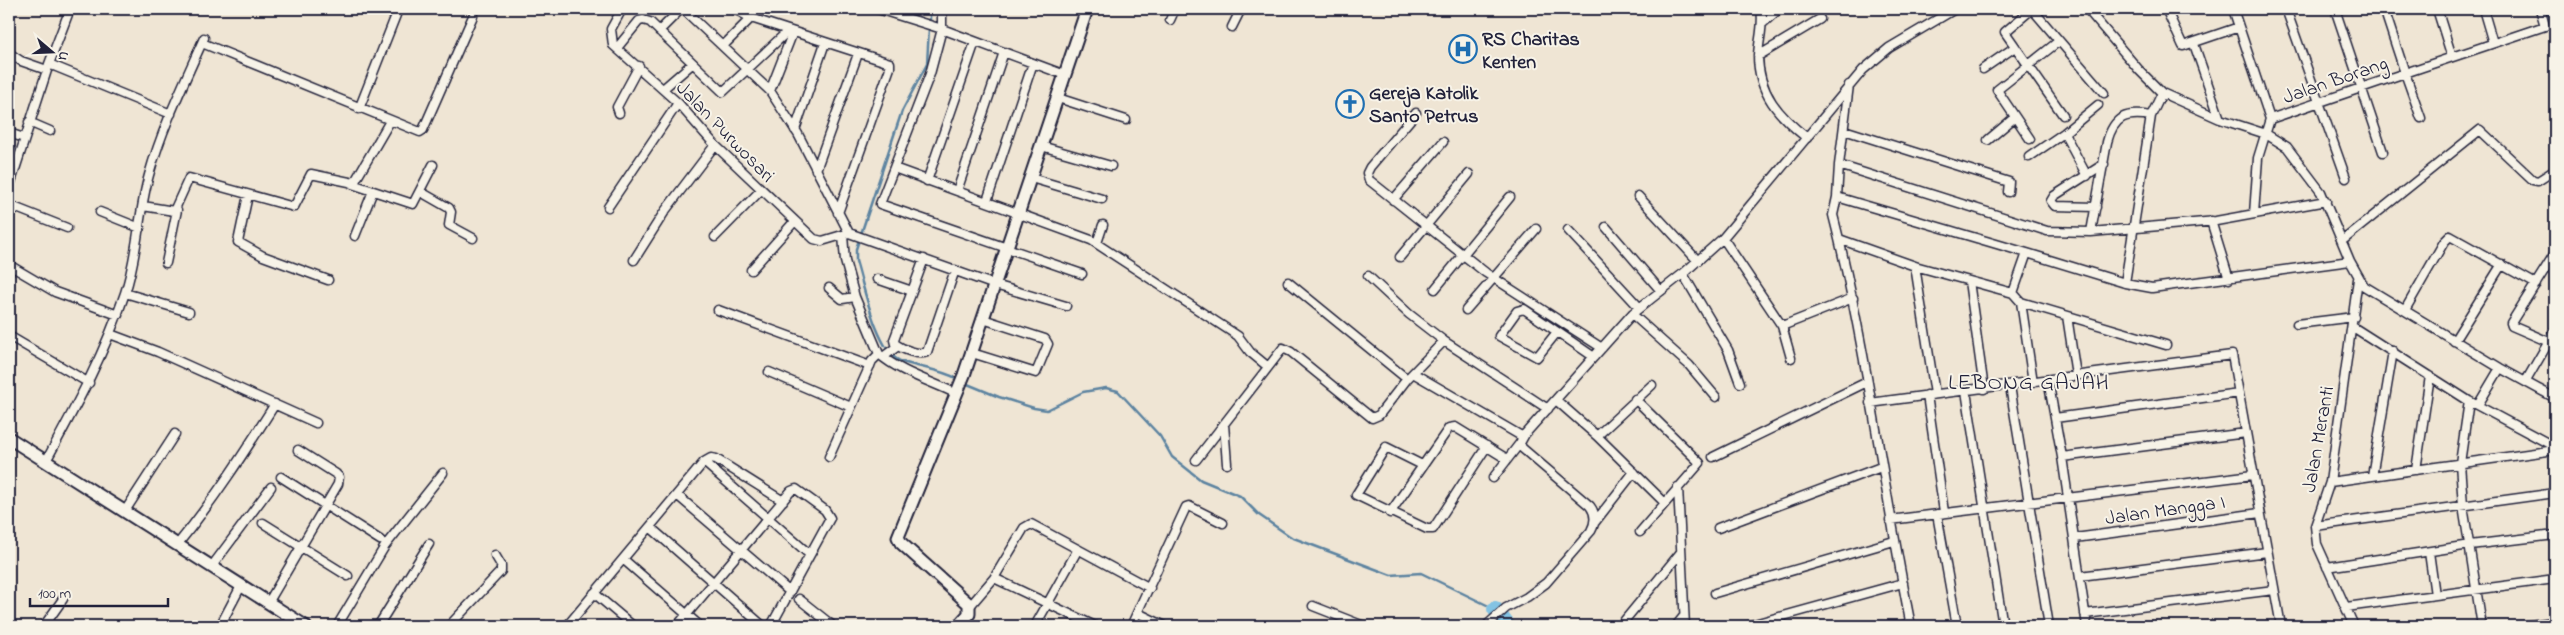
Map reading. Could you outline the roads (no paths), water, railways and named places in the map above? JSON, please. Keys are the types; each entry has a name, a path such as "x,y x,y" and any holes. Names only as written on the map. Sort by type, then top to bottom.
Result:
{"street":[{"path":"9,188 29,122 70,9"},
{"path":"659,31 682,9 724,45 770,91 795,130 848,234 845,260 855,296 888,352 904,371 958,392"},
{"path":"878,9 921,24 939,28 1065,75"},
{"path":"942,9 930,74 880,204 1082,274"},
{"path":"970,606 901,544 898,536 958,392 1087,9"},
{"path":"1170,20 1175,9"},
{"path":"1232,26 1241,9"},
{"path":"1761,9 1762,24 1758,56 1765,86 1775,109 1807,138"},
{"path":"1762,24 1778,9"},
{"path":"1493,478 1548,409 1632,314 1683,274 1722,238 1807,138 1848,85 1882,53 1955,9"},
{"path":"2062,116 2015,48 2005,30 2032,9 2104,93"},
{"path":"2087,9 2139,70 2162,92 2220,119 2266,134 2293,153 2326,201 2358,279 2371,291 2500,368 2555,398"},
{"path":"2166,9 2182,45 2194,44 2239,27"},
{"path":"2233,9 2270,119 2258,158 2254,214"},
{"path":"2286,9 2346,178"},
{"path":"2335,9 2363,86 2383,152"},
{"name":"Jalan Borang","path":"2270,119 2405,73 2384,9"},
{"path":"2437,9 2452,57"},
{"path":"2483,9 2493,42"},
{"path":"2421,118 2405,73 2545,25 2540,9"},
{"path":"618,10 610,34 613,45 617,48 639,21 650,22 730,99"},
{"path":"736,10 751,18 791,32 890,63 891,65 838,213"},
{"path":"359,108 396,15"},
{"path":"46,461 89,383 118,315 135,260 148,176 171,114 203,41 418,132 423,130 473,16"},
{"path":"724,45 751,18"},
{"path":"1758,56 1820,19"},
{"path":"723,92 791,32"},
{"path":"770,91 791,32"},
{"path":"2030,139 2014,118 1997,90 2059,41"},
{"path":"927,181 975,42"},
{"path":"795,130 825,43"},
{"path":"2194,44 2220,119"},
{"name":"Jalan Purwosari","path":"617,48 678,103 716,145 794,222 814,239 822,241 848,234"},
{"path":"1983,69 2015,48"},
{"path":"957,191 1004,52"},
{"path":"9,53 21,61 48,67 171,114"},
{"path":"816,170 858,54"},
{"path":"663,89 692,63"},
{"path":"987,201 1033,63"},
{"path":"619,113 617,107 639,66"},
{"path":"1848,85 1837,197 1832,217 1853,298 1890,520 1911,625 1900,626"},
{"path":"2125,283 2151,116 2162,92"},
{"path":"1058,98 1126,120"},
{"path":"608,207 678,103"},
{"path":"2029,157 2064,134 2098,105"},
{"path":"2091,232 2109,134 2118,121 2133,113 2151,116"},
{"path":"1416,114 1367,173 1369,180 1495,278 1602,348"},
{"path":"1988,140 2014,118"},
{"path":"352,184 357,179 390,121"},
{"path":"29,122 50,131"},
{"path":"1844,130 2009,182 2008,192"},
{"path":"2342,241 2480,130 2532,180 2538,180 2555,170"},
{"path":"9,132 24,138"},
{"path":"2064,134 2086,176"},
{"path":"1393,200 1443,142"},
{"path":"634,260 665,211 716,145"},
{"path":"1042,146 1111,166"},
{"path":"2096,207 2055,206 2051,203 2054,196 2104,164"},
{"path":"166,263 177,210 189,178 294,207 311,174 352,184 414,204 433,165"},
{"path":"1839,165 1996,213 2040,229 2091,232 2211,221 2326,201"},
{"path":"894,168 1097,243 1238,336 1250,352 1267,366"},
{"path":"1400,257 1469,174"},
{"path":"1031,178 1102,199"},
{"path":"715,237 761,190"},
{"path":"355,236 373,192"},
{"path":"421,192 449,208 451,212 449,225 473,238"},
{"path":"248,195 238,242 263,256 328,280"},
{"path":"1638,196 1698,261"},
{"path":"1435,289 1510,197"},
{"path":"1837,197 2125,283 2164,287 2350,261"},
{"path":"9,205 67,228"},
{"path":"143,206 177,210"},
{"path":"100,212 140,228"},
{"path":"2211,221 2229,279"},
{"path":"751,270 794,222"},
{"path":"1097,243 1104,225"},
{"path":"1606,228 1660,291"},
{"path":"1466,310 1536,229"},
{"path":"1568,230 1639,307"},
{"path":"848,234 995,285 1066,306"},
{"path":"2405,310 2448,237 2454,237 2536,284"},
{"path":"1722,238 1782,326 1791,358"},
{"path":"1839,239 1915,266 2014,293 2021,302 2033,382"},
{"path":"2014,293 2028,253"},
{"path":"2549,342 2512,326 2511,323 2555,253"},
{"path":"829,457 870,366 888,352 894,340 924,259"},
{"path":"2454,341 2502,264"},
{"path":"9,265 55,292 118,315"},
{"path":"1915,266 1936,394"},
{"path":"888,352 921,354 927,352 955,270"},
{"path":"1683,274 1728,350 1740,382"},
{"path":"1368,276 1409,314 1444,341 1548,409"},
{"path":"877,279 912,291"},
{"name":"Jalan Meranti","path":"2354,626 2315,540 2315,526 2330,482 2353,327 2358,279"},
{"path":"1969,281 1984,389"},
{"path":"1288,282 1407,380"},
{"path":"829,288 842,299 855,296"},
{"path":"125,293 189,312"},
{"path":"1782,326 1853,298"},
{"path":"2021,302 2166,345"},
{"path":"1556,332 1536,357 1499,336 1517,311 1522,309 1594,357"},
{"path":"718,310 870,366"},
{"path":"1632,314 1689,364 1716,397"},
{"path":"2067,316 2076,375"},
{"path":"2297,324 2354,317"},
{"path":"972,352 1038,373 1048,340 983,319"},
{"path":"2353,327 2469,401 2555,449"},
{"path":"2526,381 2555,332"},
{"path":"110,334 158,352 316,423"},
{"path":"9,336 89,383"},
{"path":"1196,460 1281,350 1287,348 1372,418 1379,415 1413,373 1444,341"},
{"path":"2372,476 2393,351"},
{"path":"1870,404 2231,355 2234,357 2281,626"},
{"path":"2478,406 2500,368"},
{"path":"769,372 850,407"},
{"path":"1413,373 1522,440 1559,481 1590,506 1595,522"},
{"path":"2416,470 2430,376"},
{"path":"2048,380 2069,498 2087,626"},
{"path":"1713,457 1867,382"},
{"path":"1597,436 1652,385"},
{"path":"2010,386 2027,503 2049,626"},
{"path":"1966,391 2003,626"},
{"path":"2055,418 2240,392"},
{"path":"1927,395 1940,513 1957,626"},
{"path":"1635,399 1700,463 1640,532"},
{"path":"1556,400 1597,436 1665,504"},
{"path":"2469,401 2460,463 2464,506 2482,626"},
{"path":"177,544 228,479 275,404"},
{"path":"1224,424 1227,464"},
{"path":"1390,513 1445,432 1452,427 1507,459"},
{"path":"2062,457 2246,433"},
{"path":"128,507 175,434"},
{"path":"9,438 128,507 177,544 212,566 240,590 268,603 305,626"},
{"path":"1422,465 1388,446 1378,458 1356,495 1390,513 1427,529 1433,529 1487,446"},
{"path":"2330,482 2555,449"},
{"path":"268,603 338,484 339,477 298,450"},
{"path":"567,626 704,462 711,458 716,459 783,501"},
{"path":"704,462 809,554"},
{"path":"1718,528 1881,467"},
{"path":"1490,624 1506,608 1527,597 1546,583 1586,537 1595,522 1634,472"},
{"path":"337,626 385,546 444,474"},
{"path":"1890,520 2253,474"},
{"path":"281,477 380,540"},
{"path":"212,566 271,487"},
{"path":"1678,487 1684,626"},
{"path":"676,626 791,491 796,489 829,515 829,523 809,554 771,626"},
{"path":"2315,526 2555,493"},
{"path":"677,495 790,592"},
{"path":"1131,626 1186,507 1189,506 1223,524"},
{"name":"Jalan Mangga I","path":"2075,538 2260,513"},
{"path":"263,523 348,576"},
{"path":"958,626 969,614 970,606 994,578 1028,525 1037,526 1077,551 1150,588"},
{"path":"650,527 763,626"},
{"path":"2327,567 2470,545 2555,535"},
{"path":"1715,593 1894,541"},
{"path":"378,626 428,544"},
{"path":"1035,626 1046,603 1077,551"},
{"path":"1620,626 1681,552"},
{"path":"2080,576 2267,552"},
{"path":"2428,552 2435,596"},
{"path":"449,626 501,571 501,565 495,555"},
{"path":"623,559 700,626"},
{"path":"994,578 1094,626"},
{"path":"2346,607 2555,579"},
{"path":"1747,626 1903,583"},
{"path":"220,626 240,590"},
{"path":"2085,614 2274,590"},
{"path":"594,594 633,626"},
{"path":"44,626 63,599"},
{"path":"800,599 833,626"},
{"path":"1313,606 1364,626"},
{"path":"1138,612 1165,626"},
{"path":"1676,626 1684,616"},
{"path":"2520,626 2555,622"}],"waterway":[{"path":"930,9 930,22"},
{"path":"2547,9 2555,32"},
{"path":"929,28 927,64 902,111 856,249 856,261 872,316 884,345 892,355 900,361 944,373 958,379"},
{"path":"965,383 999,397 1047,410 1083,392 1106,388 1118,391 1160,436 1172,457 1201,480 1240,496 1259,515 1291,537 1391,575 1421,573 1495,609"},
{"path":"1495,609 1508,626"}],"place":[{"name":"RS Charitas Kenten","path":"1463,49"},
{"name":"Gereja Katolik Santo Petrus","path":"1350,104"}],"district":[{"name":"LEBONG GAJAH","path":"2029,381"}]}
